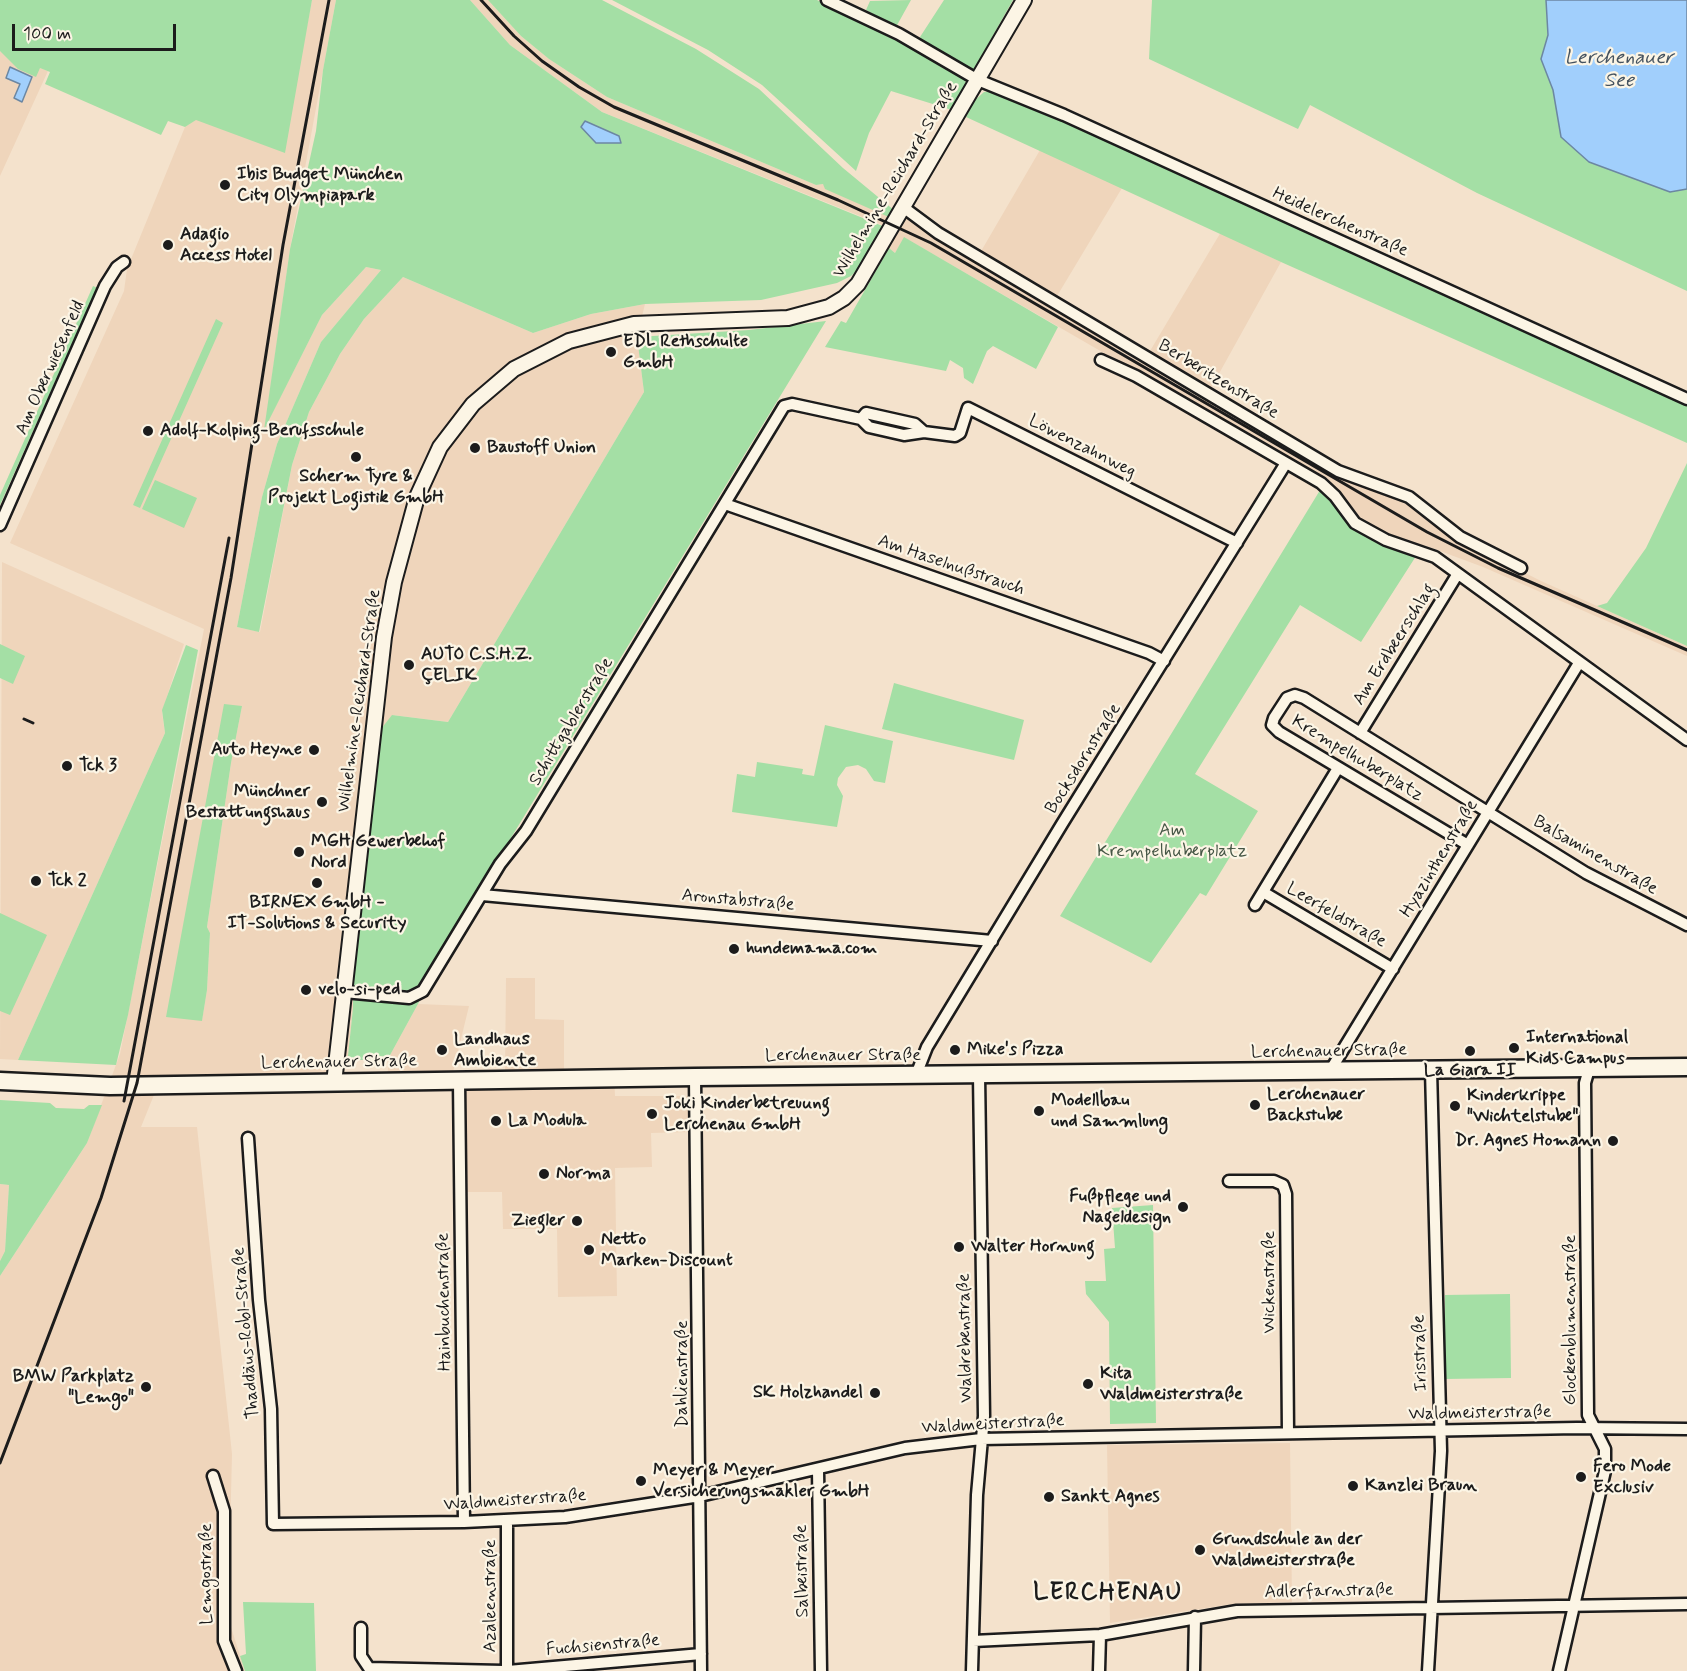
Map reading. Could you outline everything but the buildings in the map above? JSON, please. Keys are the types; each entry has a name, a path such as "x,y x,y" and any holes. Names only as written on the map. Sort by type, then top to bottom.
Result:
{"main road":[{"name":"Lerchenauer Straße","path":"0,1080 110,1086 694,1077 1687,1067"}],"street":[{"name":"Heidelerchenstraße","path":"827,0 899,34 978,80 1064,115 1687,399"},
{"name":"Wilhelmine-Reichard-Straße","path":"334,1083 384,637 394,582 417,497 440,447 473,404 514,369 569,340 634,324 788,318 829,307 844,298 858,284 1024,0"},
{"name":"Berberitzenstraße","path":"903,207 938,233 1338,471 1409,497 1460,537 1521,568"},
{"name":"Am Oberwiesenfeld","path":"0,525 105,286 117,267 124,262"},
{"name":"Berberitzenstraße","path":"1101,360 1136,376 1321,483 1335,496 1355,523 1386,540 1436,557 1457,575 1687,740"},
{"name":"Schittgablerstraße","path":"345,992 416,997 423,991 482,895 526,831 784,406 792,404"},
{"name":"Löwenzahnweg","path":"792,404 861,418 864,425 904,435 924,432 955,436 960,433 968,408 1237,543"},
{"name":"Bocksdornstraße","path":"916,1076 927,1047 1286,463"},
{"name":"Am Haselnußstrauch","path":"725,504 1149,653 1164,661"},
{"name":"Am Erdbeerschlag","path":"1360,733 1457,575"},
{"name":"Hyazinthenstraße","path":"1330,1071 1579,663"},
{"name":"Krempelhuberplatz","path":"1468,845 1279,732 1272,725 1274,718 1287,698 1295,695 1488,812"},
{"path":"1255,905 1338,768"},
{"name":"Balsaminenstraße","path":"1488,812 1586,873 1687,925"},
{"name":"Leerfeldstraße","path":"1263,892 1393,969"},
{"name":"Aronstabstraße","path":"482,895 992,941"},
{"name":"Glockenblumenstraße","path":"1559,1671 1605,1471 1605,1449 1588,1415 1585,1083 1589,1069"},
{"name":"Irisstraße","path":"1428,1671 1441,1451 1431,1070"},
{"name":"Waldrebenstraße","path":"972,1671 977,1495 984,1416 979,1075"},
{"name":"Dahlienstraße","path":"694,1077 701,1671"},
{"name":"Hainbuchenstraße","path":"459,1081 464,1522"},
{"name":"Thaddäus-Robl-Straße","path":"248,1138 259,1300 271,1409 273,1524"},
{"name":"Wickenstraße","path":"1229,1181 1274,1181 1283,1185 1286,1194 1288,1433"},
{"name":"Waldmeisterstraße","path":"273,1524 464,1522 565,1517 700,1496 905,1448 981,1439 1288,1433 1440,1433 1577,1428 1595,1430 1687,1429"},
{"name":"Salbeistraße","path":"818,1470 821,1671"},
{"name":"Lemgostraße","path":"213,1476 224,1510 224,1641 237,1671"},
{"name":"Azaleenstraße","path":"507,1520 508,1671"},
{"name":"Adlerfarnstraße","path":"973,1641 1100,1635 1237,1611 1432,1606 1687,1604"},
{"path":"1194,1671 1195,1617"},
{"path":"362,1628 362,1656 370,1670 503,1671"},
{"path":"1100,1635 1100,1671"},
{"name":"Fuchsienstraße","path":"508,1671 701,1654"}],"shaded area":[{"path":"312,0 336,0 290,249 265,427 322,315 366,267 381,270 321,342 277,444 262,497 237,627 260,632 292,465 309,412 340,354 364,319 403,277 533,333 591,314 645,304 637,337 644,392 448,722 393,715 381,729 353,978 353,1008 348,1056 334,1083 158,1085 141,1127 197,1127 232,1454 228,1618 245,1671 0,1671 0,1276 87,1143 120,1054 204,629 10,543 124,291 127,269 185,127 303,46","holes":["242,706 231,763 207,927 210,933 207,990 202,1020 167,1016 202,826"]},
{"path":"470,0 488,0 521,36 549,59 607,97 816,185 823,184 891,218 895,211 1144,361 1221,232 1281,262 1206,397 1335,473 1408,499 1460,540 1541,581 1687,646 1687,656 1483,567 1424,545 1418,553 1355,522 1335,491 1199,408 905,238 895,253 889,248 885,226 602,112 510,45"},
{"path":"0,51 48,71 0,176"},
{"path":"1040,150 1122,188 1057,296 980,253"},
{"path":"2,562 184,644 162,712 165,733 18,1060 0,1059"},
{"path":"506,978 535,978 535,1019 564,1020 564,1073 614,1073 615,1096 688,1096 689,1132 651,1133 652,1167 615,1168 617,1296 558,1297 557,1229 503,1229 502,1192 463,1192 460,1080 387,1080 389,1057 418,1004 469,1006 453,1072 505,1072"},
{"path":"0,1184 9,1185 5,1251 0,1261"},
{"name":"Grundschule an der Waldmeisterstraße","path":"1290,1443 1292,1602 1232,1604 1110,1623 1107,1445"}],"green space":[{"path":"0,0 312,0 285,153 196,120 185,127 168,121 161,135 45,84 50,72 40,68 36,77 18,69 0,51"},
{"path":"336,0 470,0 510,45 602,112 885,227 866,261 851,276 837,283 761,300 645,304 591,314 533,333 403,277 364,319 340,354 309,412 292,465 259,632 237,627 262,497 277,444 321,342 381,270 366,267 322,315 264,430 290,249 316,131 323,70"},
{"path":"488,0 602,0 696,49 759,89 843,168 895,211 891,218 825,189 823,184 816,185 607,97 549,59 521,36"},
{"path":"612,0 817,0 925,55 965,80 967,87 952,110 891,91 869,133 856,171 762,85 708,50"},
{"path":"911,0 896,27 866,10 870,1"},
{"path":"944,0 1013,0 973,71 935,47 922,42 920,37"},
{"path":"1152,0 1687,0 1687,291 1477,193 1310,105 1298,129 1149,59"},
{"path":"997,91 1687,402 1687,443 1281,262 966,117 974,101 984,92"},
{"path":"904,237 1058,327 1036,369 993,346 987,351 973,384 964,378 963,368 950,360 946,371 825,347 841,321 846,323 889,248 895,253"},
{"path":"93,286 100,289 98,293 95,292 0,505 0,495"},
{"path":"216,319 223,323 140,508 133,505"},
{"path":"826,321 445,946 418,1004 389,1057 375,1056 373,1060 354,1060 348,1056 353,1008 353,978 381,729 392,715 448,722 644,392 637,337 749,330"},
{"path":"1687,463 1687,646 1597,606 1607,603 1646,548"},
{"path":"155,480 197,498 184,528 142,509"},
{"name":"Am Krempelhuberplatz","path":"1325,482 1355,522 1418,553 1361,642 1300,605 1195,774 1258,811 1206,896 1200,893 1151,963 1060,916"},
{"path":"0,644 25,656 13,684 0,678"},
{"path":"186,645 198,650 128,1015 116,1065 18,1060 165,733 162,710"},
{"path":"894,683 1024,720 1014,760 882,729"},
{"path":"224,704 242,706 231,763 207,927 210,933 207,990 202,1021 166,1017"},
{"path":"825,725 893,741 885,783 874,781 866,769 858,765 846,767 838,778 837,785 843,796 837,827 732,812 737,774 755,777 757,762 803,769 802,774 814,776"},
{"path":"0,913 47,935 10,1015 0,1011"},
{"path":"0,1100 50,1103 56,1108 84,1109 89,1105 102,1105 87,1143 0,1276 0,1261 5,1251 9,1185 0,1184"},
{"path":"1153,1205 1156,1423 1110,1424 1109,1322 1086,1294 1085,1281 1106,1281 1104,1249 1115,1248 1112,1208"},
{"path":"1510,1294 1511,1378 1445,1379 1445,1295"},
{"path":"243,1602 314,1603 316,1671 245,1671 240,1656 246,1654"}],"water":[{"name":"Lerchenauer See","path":"1546,0 1687,0 1687,189 1670,192 1589,162 1561,137 1553,90 1541,59 1548,35"},
{"path":"10,67 32,77 22,102 14,98 20,84 6,78"},
{"path":"585,121 619,136 621,143 596,143 581,127"}],"railway":[{"path":"0,1463 101,1198 137,1083 231,578 283,245 329,0"},
{"path":"481,0 514,36 542,61 579,87 614,107 838,200 931,243 1427,532 1498,568 1687,650"},
{"path":"124,1101 229,538"},
{"path":"24,719 33,723"}],"place":[{"name":"Ibis Budget München City Olympiapark","path":"225,185"},
{"name":"Adagio Access Hotel","path":"168,245"},
{"name":"EDL Rethschulte GmbH","path":"611,352"},
{"name":"Adolf-Kolping-Berufsschule","path":"148,431"},
{"name":"Baustoff Union","path":"475,448"},
{"name":"Scherm Tyre & Projekt Logistik GmbH","path":"356,457"},
{"name":"AUTO C.S.H.Z. ÇELIK","path":"409,665"},
{"name":"Auto Heyne","path":"314,750"},
{"name":"Tck 3","path":"67,766"},
{"name":"Münchner Bestattungshaus","path":"322,802"},
{"name":"MGH Gewerbehof Nord","path":"299,852"},
{"name":"Tck 2","path":"36,881"},
{"name":"BIRNEX GmbH - IT-Solutions & Security","path":"317,883"},
{"name":"hundemama.com","path":"734,949"},
{"name":"velo-si-ped","path":"306,990"},
{"name":"International Kids Campus","path":"1514,1048"},
{"name":"Landhaus Ambiente","path":"442,1050"},
{"name":"Mike's Pizza","path":"955,1050"},
{"name":"La Giara II","path":"1470,1051"},
{"name":"Lerchenauer Backstube","path":"1255,1105"},
{"name":"Kinderkrippe \"Wichtelstube\"","path":"1455,1106"},
{"name":"Modellbau und Sammlung","path":"1039,1111"},
{"name":"Joki Kinderbetreuung Lerchenau GmbH","path":"652,1114"},
{"name":"La Modula","path":"496,1121"},
{"name":"Dr. Agnes Homann","path":"1613,1141"},
{"name":"Norma","path":"544,1174"},
{"name":"Fußpflege und Nageldesign","path":"1183,1207"},
{"name":"Ziegler","path":"577,1221"},
{"name":"Walter Hornung","path":"959,1247"},
{"name":"Netto Marken-Discount","path":"589,1250"},
{"name":"Kita Waldmeisterstraße","path":"1088,1384"},
{"name":"BMW Parkplatz \"Lemgo\"","path":"146,1387"},
{"name":"SK Holzhandel","path":"875,1393"},
{"name":"Fero Mode Exclusiv","path":"1581,1477"},
{"name":"Meyer & Meyer Versicherungsmakler GmbH","path":"641,1481"},
{"name":"Kanzlei Braun","path":"1353,1486"},
{"name":"Sankt Agnes","path":"1049,1497"},
{"name":"Grundschule an der Waldmeisterstraße","path":"1200,1550"}],"district":[{"name":"LERCHENAU","path":"1108,1594"}]}
